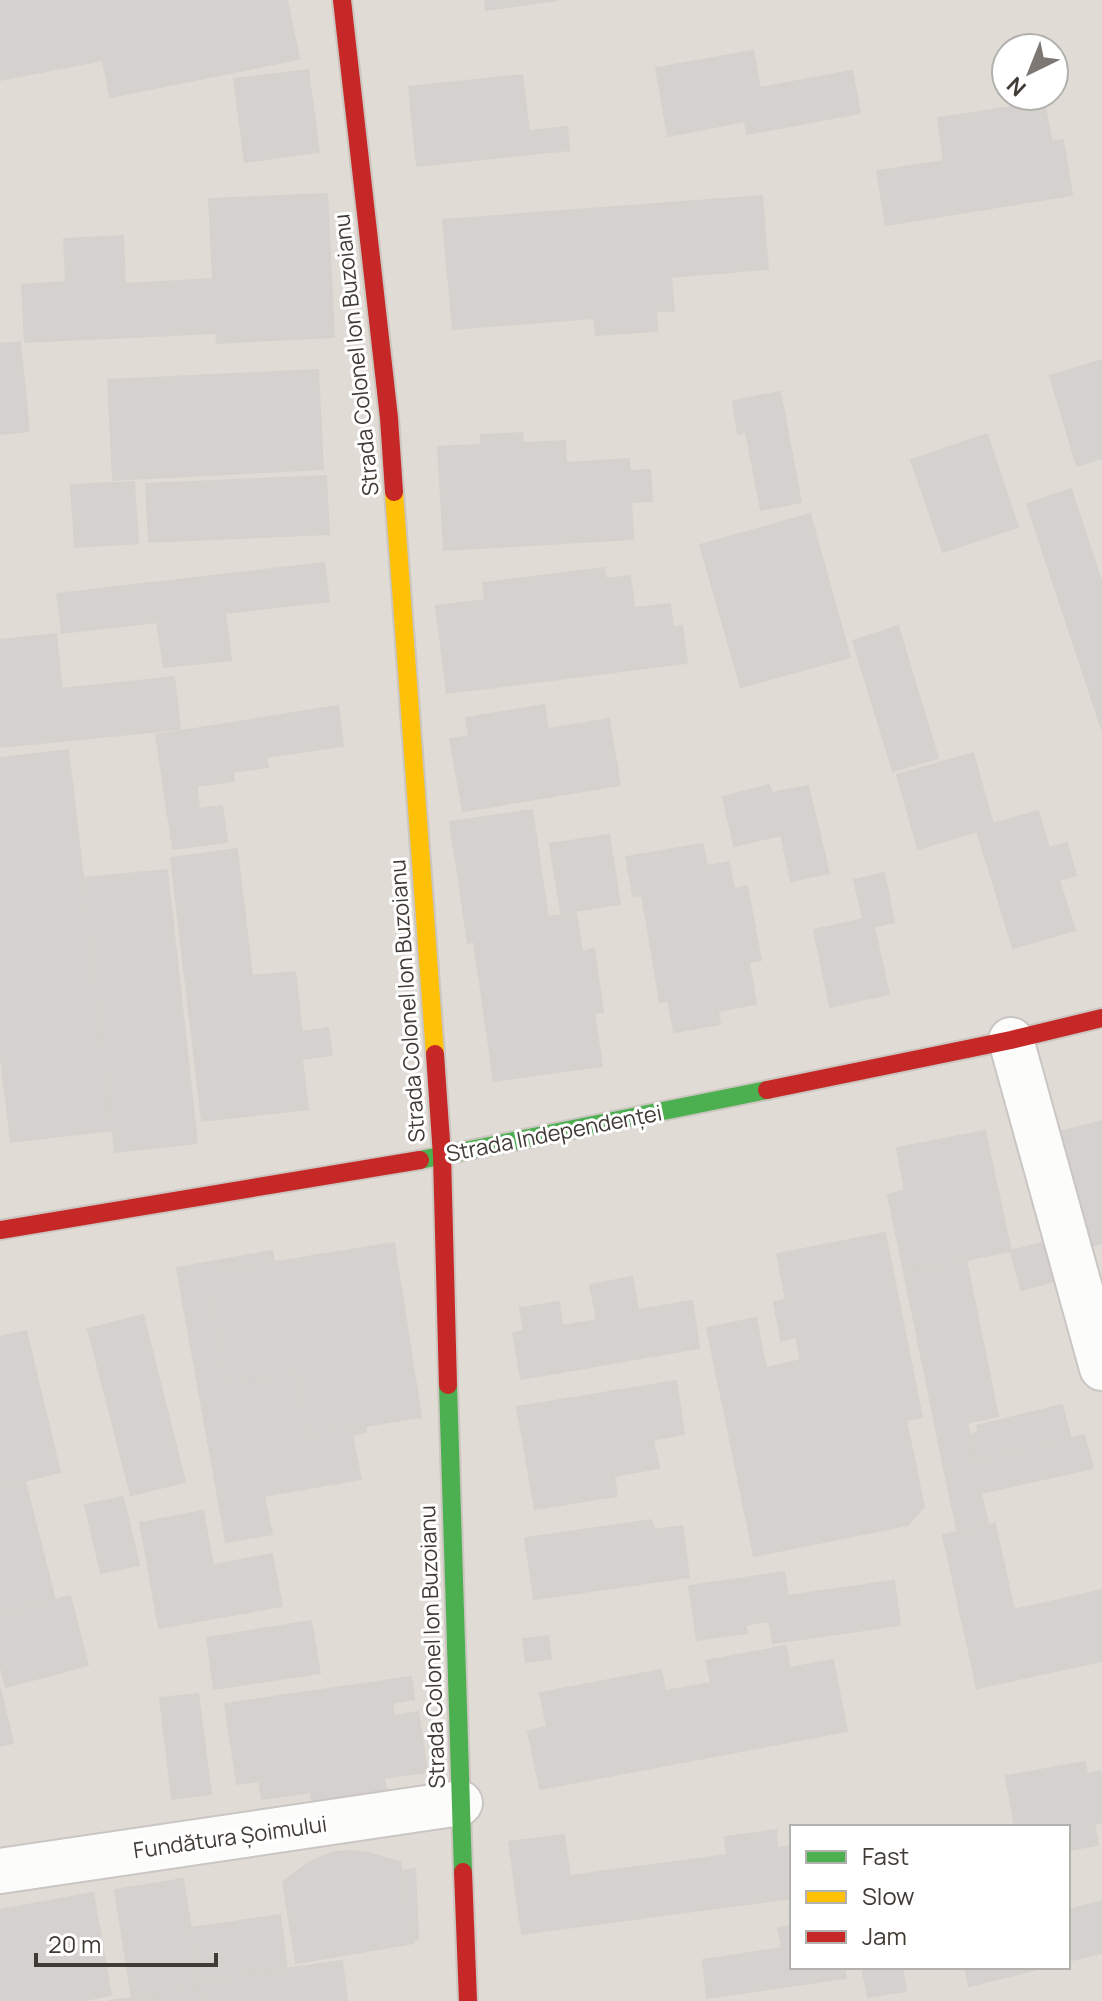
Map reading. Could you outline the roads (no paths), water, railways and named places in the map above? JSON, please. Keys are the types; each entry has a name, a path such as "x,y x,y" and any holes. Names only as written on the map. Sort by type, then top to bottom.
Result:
{"street":[{"name":"Strada Colonel Ion Buzoianu","path":"342,0 389,418 442,1156 468,2001"},
{"name":"Strada Independenței","path":"0,1230 442,1156 1011,1040 1102,1018"},
{"path":"1011,1040 1102,1368"},
{"name":"Fundătura Șoimului","path":"0,1871 460,1803"}]}
